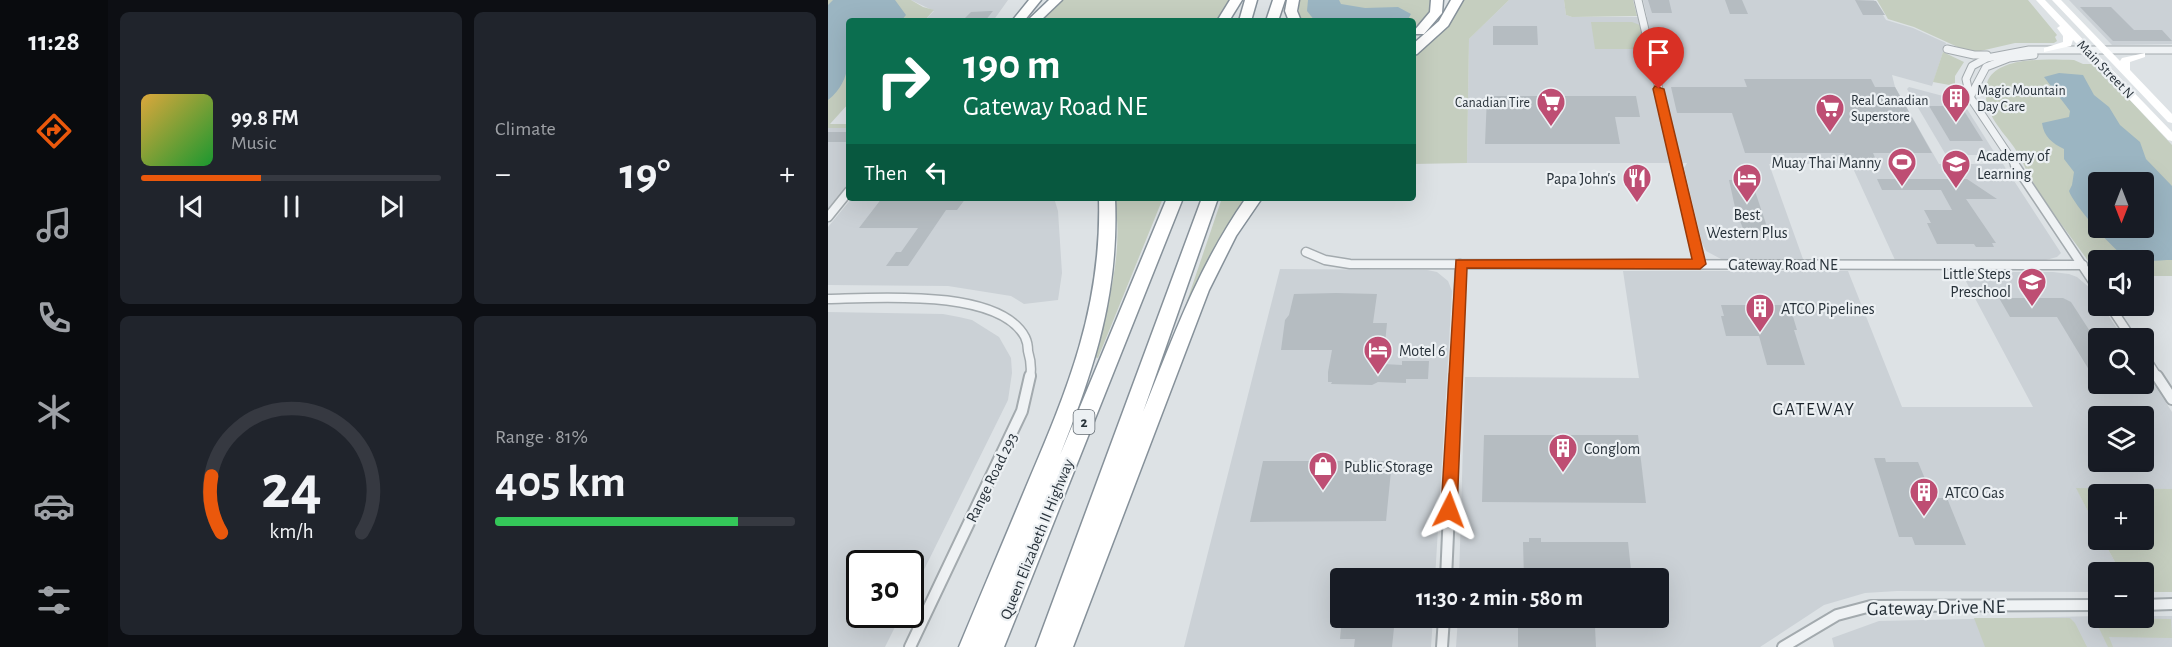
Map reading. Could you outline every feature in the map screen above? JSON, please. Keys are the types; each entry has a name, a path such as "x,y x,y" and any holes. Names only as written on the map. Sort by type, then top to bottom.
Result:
{"highway":[{"path":"1025,18 1030,0"},
{"path":"1025,18 1035,0"},
{"path":"1025,18 1056,0"},
{"path":"1224,18 1236,0"},
{"path":"1246,18 1251,0"},
{"path":"1273,18 1280,0"},
{"path":"1293,0 1293,18"},
{"path":"1416,33 1426,27 1433,18 1437,0"},
{"path":"1416,48 1439,29 1449,6 1457,0"},
{"path":"971,647 1074,393 1094,334 1108,258 1107,201"},
{"name":"Queen Elizabeth II Highway","path":"992,647 1174,201"},
{"path":"1048,647 1209,201"},
{"path":"1061,647 1200,290 1229,234 1252,201"}],"street":[{"path":"1638,0 1700,264"},
{"name":"Main Street N","path":"2040,0 2172,138"},
{"name":"Main Street N","path":"2056,0 2172,120"},
{"path":"2048,50 2065,46 2069,42 2055,16"},
{"path":"1947,49 1974,55 1996,54 2013,50 2090,53"},
{"path":"1970,97 1981,73 1986,67 1998,61 2028,55 2172,50"},
{"path":"2108,52 2172,55"},
{"path":"1996,54 1978,63 1966,75 1965,87 2088,273"},
{"path":"2125,70 2125,60 2142,55"},
{"path":"828,216 846,195"},
{"name":"Gateway Road NE","path":"1306,252 1325,260 1350,264 2083,265"},
{"path":"1446,568 1460,264"},
{"name":"Range Road 293","path":"828,299 953,300 983,305 998,311 1019,327 1029,345 1033,361 1030,389 1022,411 910,647"},
{"path":"2154,371 2172,399"},
{"path":"2154,605 2172,604"},
{"name":"Gateway Drive NE","path":"1783,647 1837,615 1871,606 2088,605"},
{"path":"1442,647 1443,628"}],"shaded area":[{"path":"911,0 1008,0 995,18 927,18 934,11"},
{"path":"1509,0 1564,0 1566,15 1572,17 1647,17 1643,0 1874,0 1886,20 1913,28 1946,43 1932,86 1892,75 1895,87 1939,164 2003,164 2061,253 2057,257 2046,260 1895,260 1851,164 1769,164 1803,259 1721,259 1706,251 1702,243 1684,168 1687,163 1467,163 1469,39"},
{"path":"2069,0 2172,0 2172,44 2112,45"},
{"path":"1909,87 1962,101 1996,155 1946,155 1907,89"},
{"path":"828,128 846,128 846,188 828,209"},
{"path":"850,201 1055,201 1058,211 1062,273 1058,300 1024,304 1011,296 948,286 828,285 828,227"},
{"path":"1280,269 1427,270 1437,272 1448,281 1452,291 1436,568 1330,568 1330,628 1432,628 1431,647 1184,647"},
{"path":"1623,271 1848,271 1902,407 2033,407 1961,272 2069,274 2077,277 2088,286 2088,316 2109,316 2117,328 2088,328 2088,394 2154,394 2154,384 2172,412 2172,489 2154,489 2154,484 2088,484 2088,489 2077,489 2088,511 2088,550 2108,550 2115,562 2088,562 2088,592 1897,591 1865,593 1824,605 1760,647 1456,647 1457,628 1669,628 1669,568 1459,568 1465,377 1639,378"},
{"path":"828,312 943,314 972,320 999,337 1011,358 1012,373 1008,400 924,570 924,550 846,550 846,628 894,628 885,647 828,647"},
{"path":"2088,616 2088,628 2154,628 2154,616 2172,616 2172,647 1834,647 1832,638 1879,621"}],"green space":[{"path":"828,0 911,0 934,10 927,18 846,18 846,106 830,124 846,124 846,128 828,128"},
{"path":"1062,0 1231,0 1220,18 1041,18"},
{"path":"1299,0 1430,0 1431,6 1430,15 1416,30 1416,18 1301,18"},
{"path":"1462,0 1509,0 1469,39 1467,163 1416,164 1416,56 1428,46 1453,17"},
{"path":"1564,0 1633,0 1637,16 1572,17 1566,15"},
{"path":"1877,0 2028,0 2057,35 2055,37 2057,41 2054,43 2015,43 1976,52 1962,49 1914,27 1888,19"},
{"path":"1591,22 1632,22 1640,25 1644,45 1636,49 1595,49"},
{"path":"1943,52 1964,62 1955,76 1955,86 1933,82"},
{"path":"2040,60 2074,60 2083,64 2096,64 2172,145 2172,276 2154,276 2154,250 2088,250 2088,261 2047,204 2014,147 1999,128 1986,101 1988,80 1994,72 2004,66"},
{"path":"1114,201 1162,201 1098,358 1092,357 1113,279 1117,217"},
{"path":"1221,201 1248,201 1188,308 1185,307"},
{"path":"2076,488 2088,488 2088,511"},
{"path":"2154,489 2172,489 2172,592 2154,592 2154,562 2115,562 2108,550 2154,550"},
{"path":"1974,618 2070,618 2087,647 1985,647"},
{"path":"2154,619 2171,619 2172,638 2109,637 2113,647 2108,647 2099,628 2154,628"}],"water":[{"path":"833,0 895,0 906,15 904,18 846,18 846,74 836,92 828,100 828,5"},
{"path":"1308,0 1339,0 1341,4 1365,8 1398,7 1411,14 1409,18 1313,18 1307,11"},
{"path":"2059,73 2083,75 2094,95 2109,107 2120,125 2140,142 2146,159 2172,186 2172,260 2154,261 2154,250 2117,250 2105,238 2154,238 2154,172 2088,172 2088,218 2078,206 2069,191 2074,172 2064,159 2064,149 2049,139 2042,123 2069,117 2070,111 2044,77"}],"building":[{"path":"1648,0 1669,0 1672,13 1652,13"},
{"path":"1725,0 1742,0 1748,14 1730,14"},
{"path":"1855,0 1876,1 1885,15 1863,15"},
{"path":"2080,7 2111,7 2134,30 2162,30 2172,41 2113,41"},
{"path":"993,11 987,18 965,18 971,12"},
{"path":"1493,26 1537,26 1538,45 1493,45"},
{"name":"Real Canadian Superstore","path":"1744,79 1871,79 1875,87 1895,87 1932,153 1873,153 1876,160 1847,160 1844,153 1745,153 1732,113 1677,113 1671,87 1747,87"},
{"name":"Canadian Tire","path":"1487,96 1636,96 1640,117 1615,117 1620,144 1485,144"},
{"name":"Magic Mountain Day Care","path":"1929,106 1961,106 1983,141 1950,141"},
{"path":"828,132 846,132 846,142 828,142"},
{"name":"Best Western Plus","path":"1751,179 1767,227 1766,231 1744,231 1738,221 1729,180"},
{"path":"1877,179 1967,179 1997,199 1966,199 1996,243 1992,243 1994,247 1976,247 1974,244 1937,244 1927,223 1931,223 1924,210 1952,210 1941,190 1882,190"},
{"path":"880,201 964,201 957,210 946,210 908,266 886,266 896,252 901,252 918,228 859,228"},
{"path":"1294,294 1377,294 1373,323 1387,323 1383,364 1402,365 1402,361 1429,361 1428,379 1406,379 1406,383 1378,382 1372,385 1331,384 1332,382 1328,382 1328,372 1332,350 1281,350 1285,320 1289,315"},
{"path":"1999,298 2063,298 2071,302 2088,328 2088,368 2057,317 2010,317"},
{"name":"ATCO Pipelines","path":"1721,305 1782,305 1784,310 1791,310 1797,330 1794,330 1805,365 1767,365 1759,336 1726,336"},
{"name":"Conglom","path":"1484,435 1638,435 1646,503 1482,502"},
{"name":"ATCO Gas","path":"1874,458 1885,458 1886,462 1918,462 1933,498 1947,498 1966,545 1915,545 1912,537 1899,537"},
{"name":"Public Storage","path":"1263,461 1392,461 1386,521 1250,522"},
{"path":"1529,538 1541,538 1541,542 1628,542 1631,568 1524,568 1523,542 1529,542"},
{"path":"1341,628 1394,628 1392,647 1354,647 1355,639 1340,639"},
{"path":"1518,628 1595,628 1596,647 1518,647"}],"place":[{"name":"Magic Mountain Day Care","path":"1956,124"},
{"name":"Canadian Tire","path":"1551,128"},
{"name":"Real Canadian Superstore","path":"1830,134"},
{"name":"Muay Thai Manny","path":"1902,188"},
{"name":"Academy of Learning","path":"1956,190"},
{"name":"Papa John's","path":"1637,204"},
{"name":"Best Western Plus","path":"1747,204"},
{"name":"Little Steps Preschool","path":"2032,308"},
{"name":"ATCO Pipelines","path":"1760,334"},
{"name":"Motel 6","path":"1378,376"},
{"name":"Conglom","path":"1563,474"},
{"name":"Public Storage","path":"1323,492"},
{"name":"ATCO Gas","path":"1924,518"}],"district":[{"name":"GATEWAY","path":"1814,409"}],"route":[{"path":"1449,510 1460,264 1700,264 1659,89"}]}
